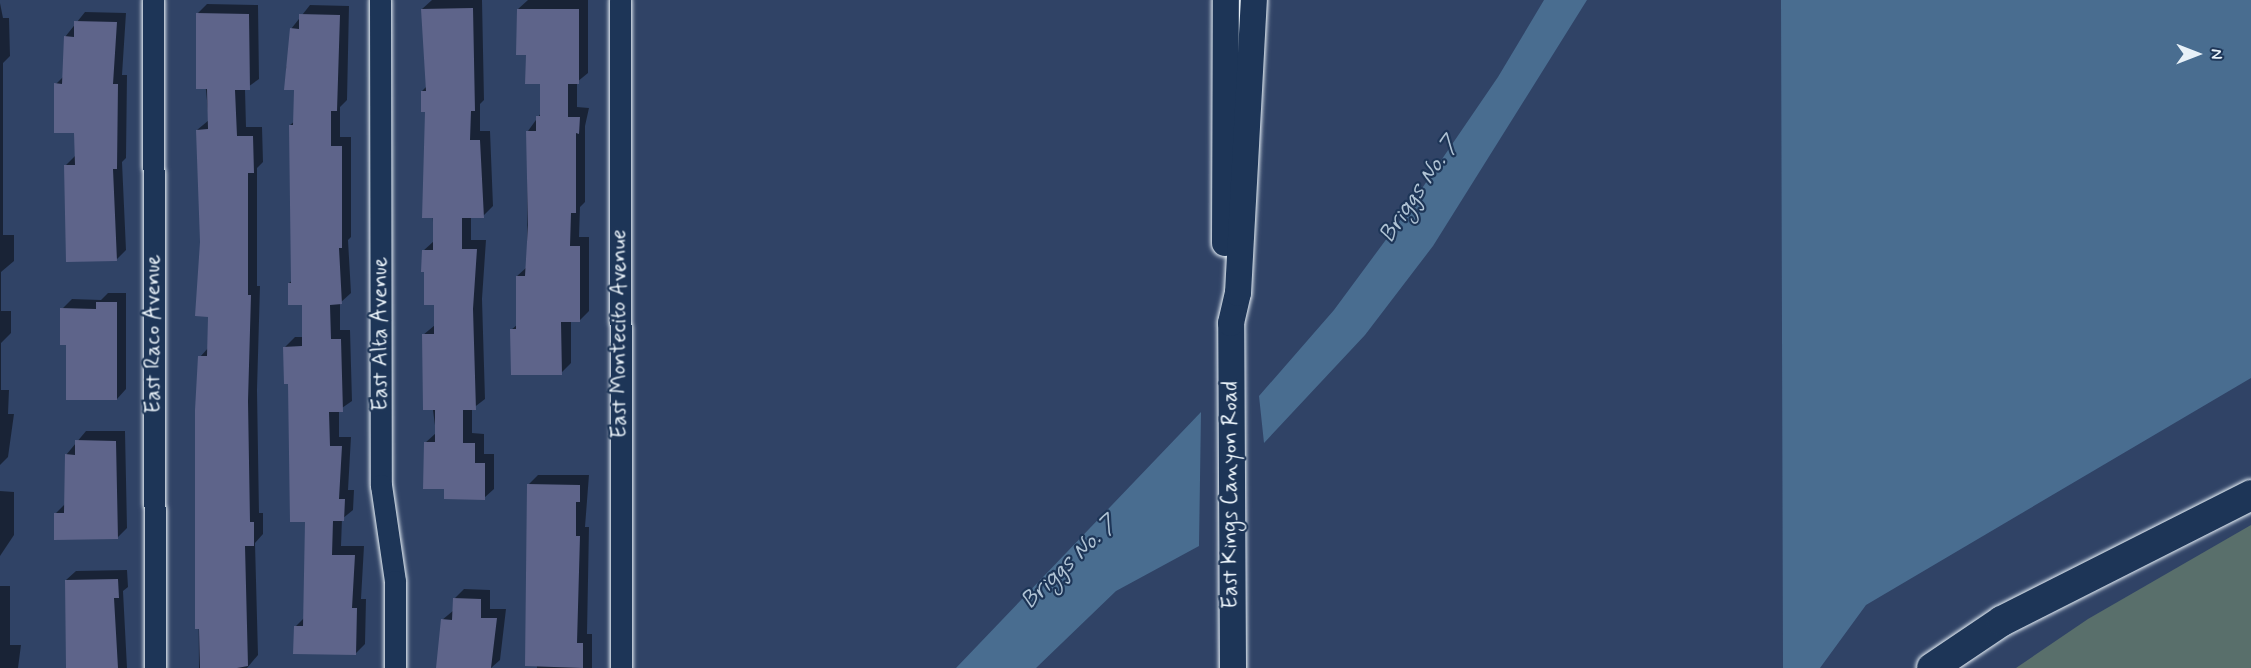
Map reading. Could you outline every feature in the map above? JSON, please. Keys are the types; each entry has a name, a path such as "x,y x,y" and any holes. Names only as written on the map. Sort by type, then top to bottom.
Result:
{"highway":[{"path":"1932,668 2002,621 2251,495"}],"main road":[{"name":"East Kings Canyon Road","path":"1226,0 1225,293 1231,322 1233,668"},
{"name":"East Kings Canyon Road","path":"1231,322 1238,293 1253,3"}],"street":[{"name":"East Raco Avenue","path":"153,0 155,668"},
{"name":"East Alta Avenue","path":"380,0 381,485 395,581 395,668"},
{"name":"East Montecito Avenue","path":"620,0 621,668"}],"green space":[{"path":"2251,525 2251,668 2016,668 2088,619"}],"water":[{"path":"1544,0 1587,0 1433,246 1365,335 1264,443 1259,396 1334,310 1399,222 1498,77"},
{"path":"1781,0 2251,0 2251,378 1866,605 1820,668 1783,668"},
{"name":"Briggs No. 7","path":"1201,412 1199,546 1116,591 1036,668 956,668"}],"building":[{"path":"473,8 475,111 471,111 470,140 480,140 484,218 462,218 462,249 477,249 473,309 476,410 463,410 463,443 475,443 475,463 485,463 485,500 444,499 444,489 423,489 424,442 435,442 435,410 423,410 422,334 434,334 434,305 424,305 424,272 421,272 422,250 433,250 433,218 422,218 425,112 421,112 421,91 426,91 421,9"},
{"path":"517,9 579,9 579,84 568,84 568,117 580,117 579,134 576,133 576,213 571,213 570,246 580,246 580,322 561,322 562,375 511,375 510,329 516,329 516,276 525,276 528,225 526,131 536,131 536,116 540,116 540,84 525,84 526,55 516,55"},
{"path":"196,13 249,14 250,90 235,90 237,136 253,136 254,173 248,173 248,295 251,295 248,401 250,522 254,522 254,546 245,546 248,666 237,668 200,668 199,629 195,629 195,410 198,356 207,356 208,317 195,316 200,242 196,130 208,129 207,89 196,89"},
{"path":"299,14 340,15 337,111 331,111 331,146 342,146 342,248 339,248 342,304 330,305 331,339 341,339 343,412 329,412 330,446 342,446 339,499 345,499 344,521 333,521 332,555 355,555 352,608 357,608 356,655 293,654 294,626 303,626 305,522 290,522 288,384 284,384 283,347 302,346 302,305 288,305 288,283 291,283 289,125 293,125 294,90 284,90 290,28 299,29"},
{"path":"74,21 117,22 113,84 118,84 117,169 113,169 117,261 66,262 64,165 75,165 74,133 54,133 54,83 62,84 64,36 74,37"},
{"path":"96,302 117,302 117,400 66,400 66,345 60,345 60,308 96,309"},
{"path":"75,440 116,441 118,539 54,540 54,513 64,513 65,454 75,455"},
{"path":"527,484 580,485 580,502 576,502 576,536 580,536 577,643 583,643 583,668 525,666"},
{"path":"118,579 119,598 114,598 118,668 66,668 65,580"},
{"path":"453,598 481,599 481,618 497,618 491,668 436,668 441,619 452,620"}]}
